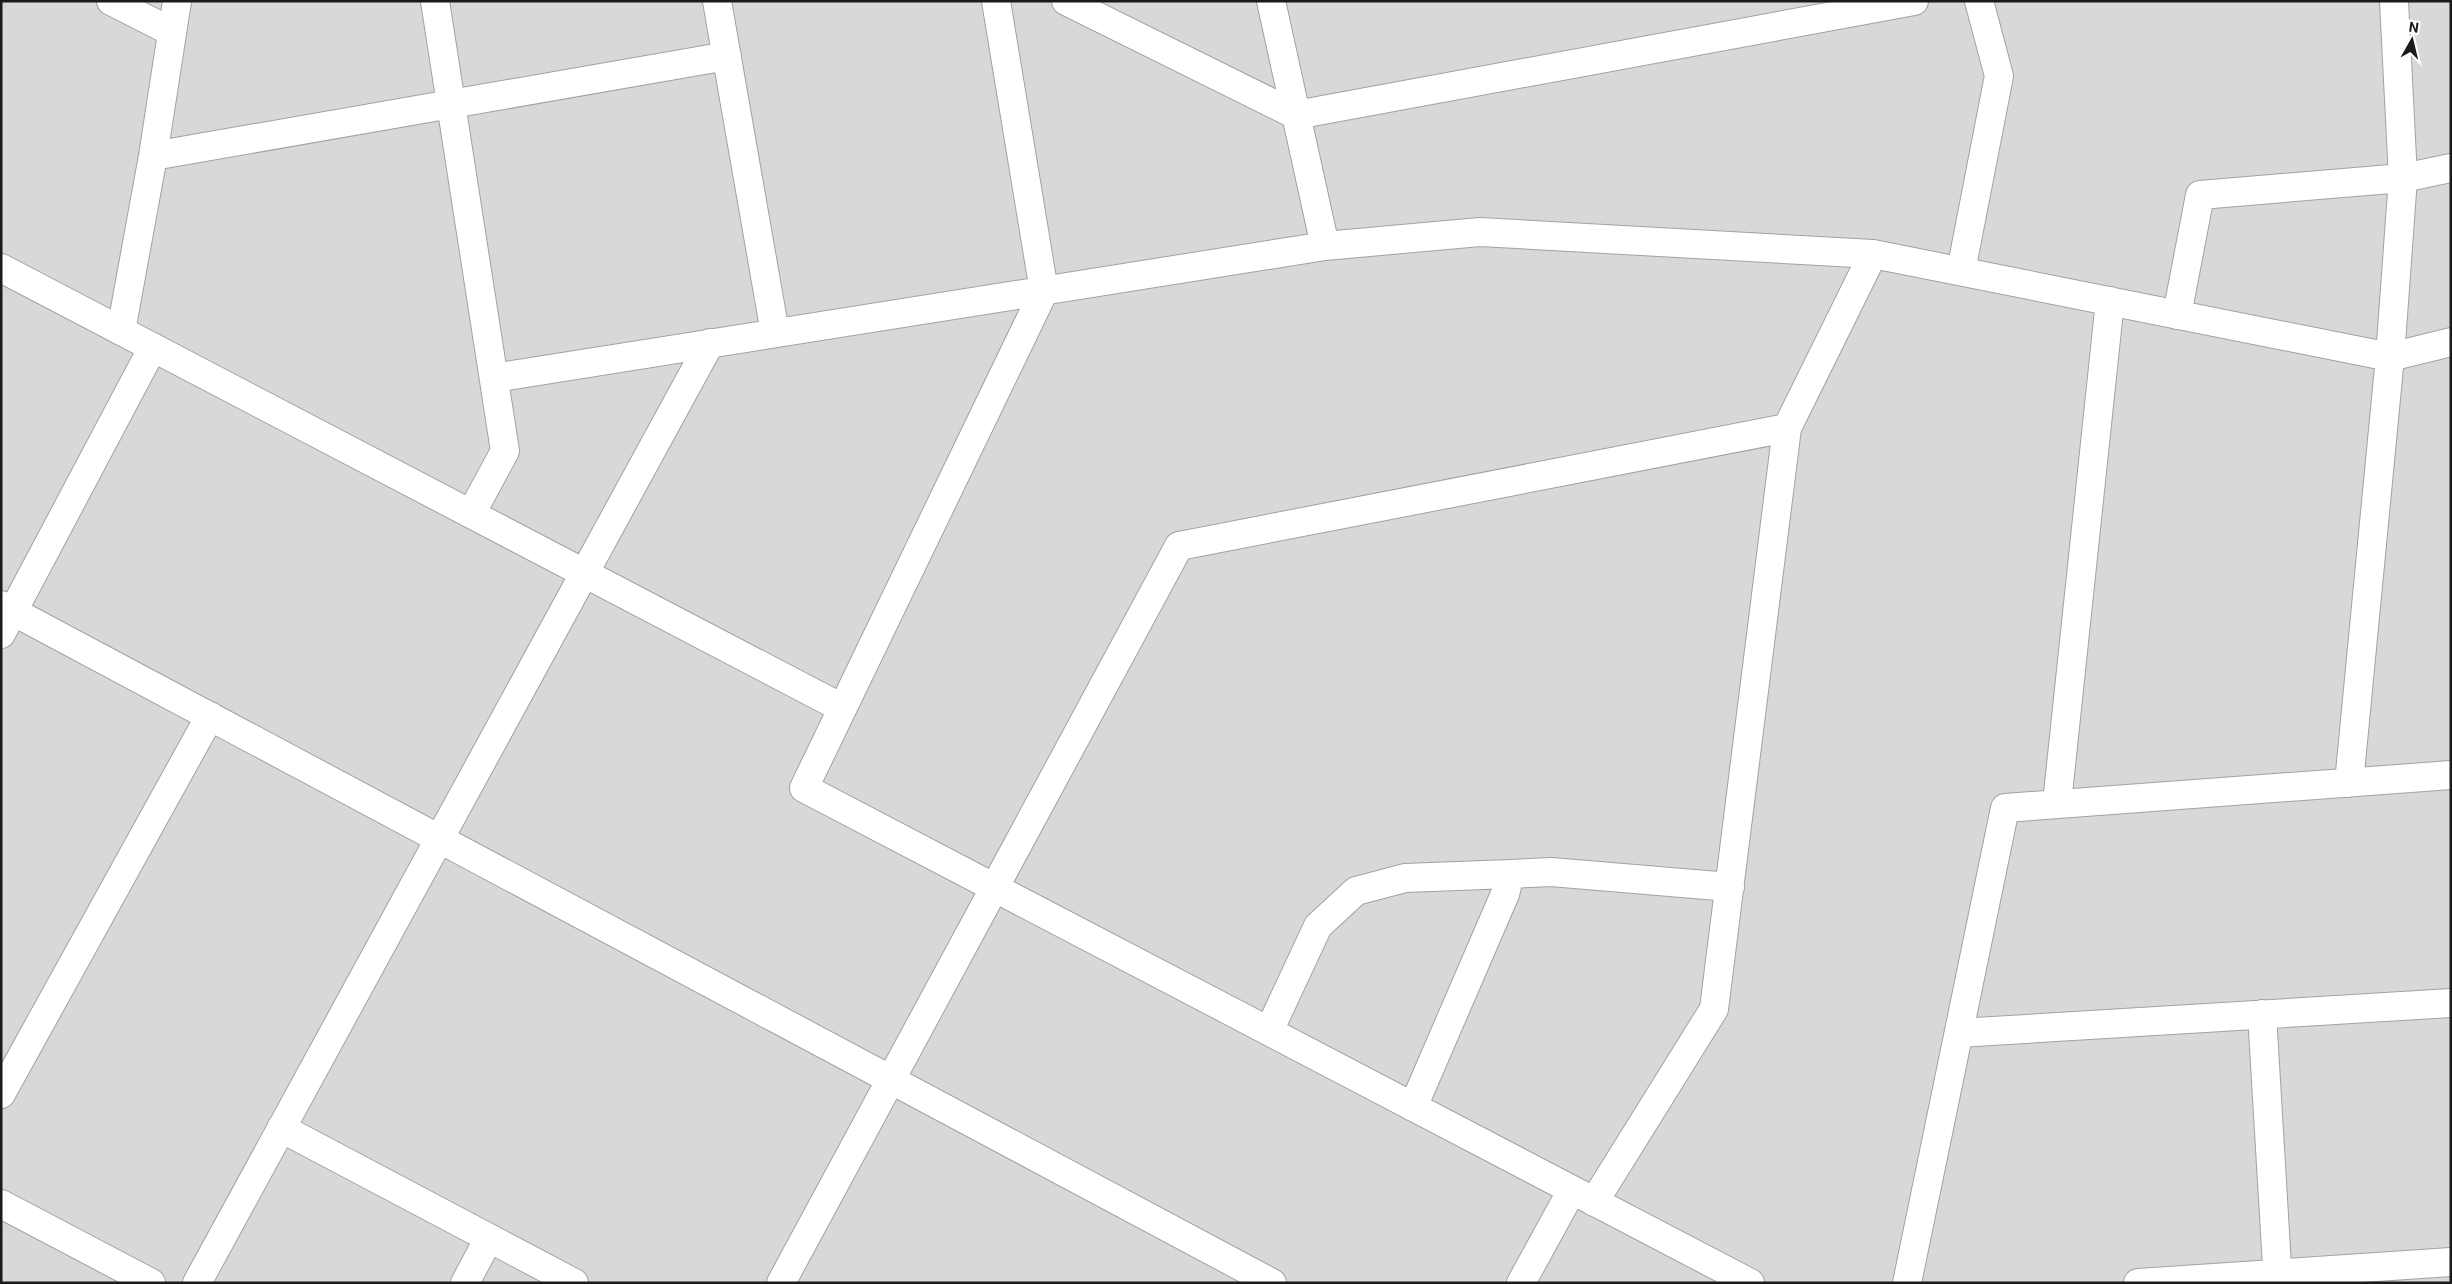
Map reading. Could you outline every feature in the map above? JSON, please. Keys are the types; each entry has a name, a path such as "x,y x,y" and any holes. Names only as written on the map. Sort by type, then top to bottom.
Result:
{"street":[{"path":"111,1 172,32"},
{"path":"121,331 153,156 177,1"},
{"path":"435,1 505,451 471,514"},
{"path":"717,1 775,333"},
{"path":"996,1 1044,291 804,788 1750,1283"},
{"path":"1066,1 1296,115 1914,1"},
{"path":"1271,1 1325,246"},
{"path":"1961,271 1999,76 1979,1"},
{"path":"2349,783 2390,357 2404,178 2394,1"},
{"path":"153,156 727,56"},
{"path":"2177,315 2200,195 2404,178 2451,168"},
{"path":"494,378 1325,246 1480,232 1873,254 2390,357 2451,342"},
{"path":"1521,1283 1714,1009 1787,428 1873,254"},
{"path":"1,268 842,708"},
{"path":"2057,804 2110,301"},
{"path":"197,1283 710,343"},
{"path":"153,347 5,617 210,716 1272,1283"},
{"path":"781,1283 1179,546 1787,428"},
{"path":"1,1094 210,716"},
{"path":"1907,1283 2006,808 2451,775"},
{"path":"1269,1031 1318,926 1356,891 1405,878 1551,872 1730,888"},
{"path":"1412,1107 1505,894 1510,874"},
{"path":"1959,1033 2451,1002"},
{"path":"2262,1014 2278,1278"},
{"path":"281,1128 574,1283"},
{"path":"1,1204 151,1283"},
{"path":"465,1283 489,1238"},
{"path":"2138,1283 2278,1278 2451,1262"}],"shaded area":[{"path":"1,1 2451,1 2451,1283 1,1283"}]}
